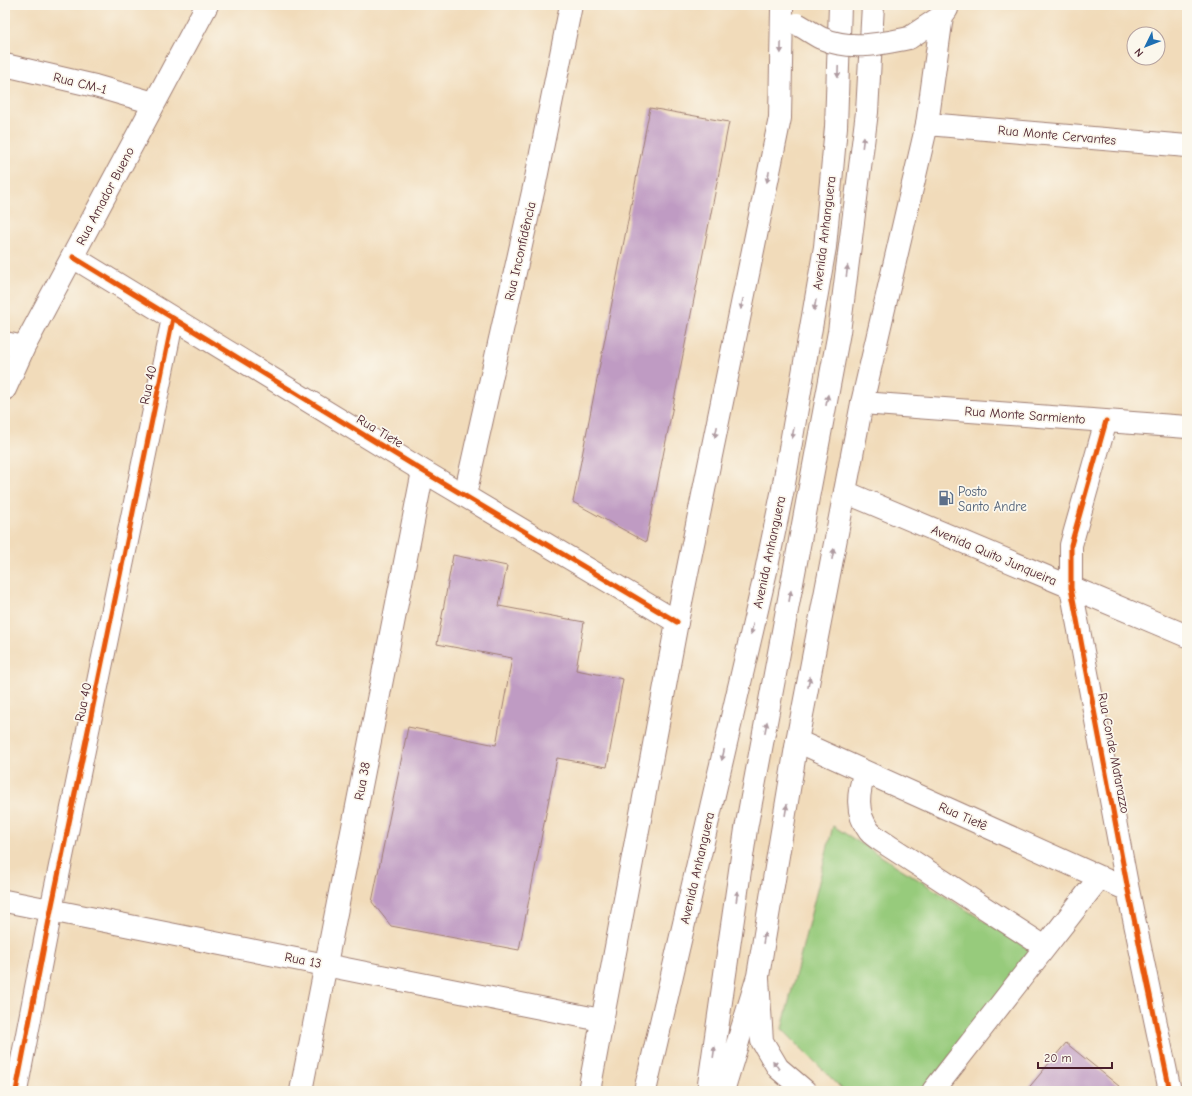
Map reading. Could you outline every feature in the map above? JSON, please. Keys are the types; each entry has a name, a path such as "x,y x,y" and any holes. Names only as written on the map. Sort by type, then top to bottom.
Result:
{"main road":[{"name":"Rua Amador Bueno","path":"5,388 15,345 73,257 207,5"},
{"name":"Rua Inconfidência","path":"465,495 535,183 571,5"},
{"name":"Avenida Anhanguera","path":"645,1091 766,571 783,489 825,247 836,127 840,5"},
{"path":"708,1091 746,829 839,332 866,112 873,5"},
{"path":"786,13 821,38 851,46 881,44 909,38 946,11"},
{"path":"723,1091 758,976 797,741 862,403 927,124 946,11"},
{"path":"588,1091 678,622 780,118 786,13"},
{"name":"Rua CM-1","path":"5,64 94,86 154,103"},
{"name":"Rua Monte Cervantes","path":"927,124 1187,146"},
{"name":"Rua Tiete","path":"73,257 423,471 678,622"},
{"name":"Rua 40","path":"16,1091 51,910 173,318"},
{"name":"Rua Monte Sarmiento","path":"862,403 1187,427"},
{"name":"Rua Conde Matarazzo","path":"1106,420 1071,545 1071,588 1128,890 1170,1091"},
{"name":"Rua 38","path":"301,1091 423,471"},
{"name":"Avenida Quito Junqueira","path":"845,492 1187,636"},
{"name":"Rua Tietê","path":"797,741 1128,890"},
{"path":"865,772 859,788 859,805 861,816 870,831 895,851 1045,947"},
{"path":"933,1091 1100,877"},
{"name":"Rua 13","path":"5,900 601,1020"},
{"path":"758,976 762,1041 778,1068 805,1091"}],"green space":[{"path":"833,826 1032,951 923,1091 844,1091 782,1029"}],"building":[{"path":"650,108 729,122 646,542 573,502"},
{"path":"453,555 507,566 499,606 584,622 576,670 623,679 607,767 557,758 519,950 391,926 372,902 408,727 496,745 512,658 437,644"},
{"path":"1066,1043 1125,1091 1026,1091"}],"cycle path":[{"path":"73,257 423,471 677,622"},
{"path":"16,1091 51,910 173,318"},
{"path":"1106,421 1071,545 1071,588 1128,890 1170,1091"}],"place":[{"name":"Posto Santo Andre","path":"946,498"}]}
